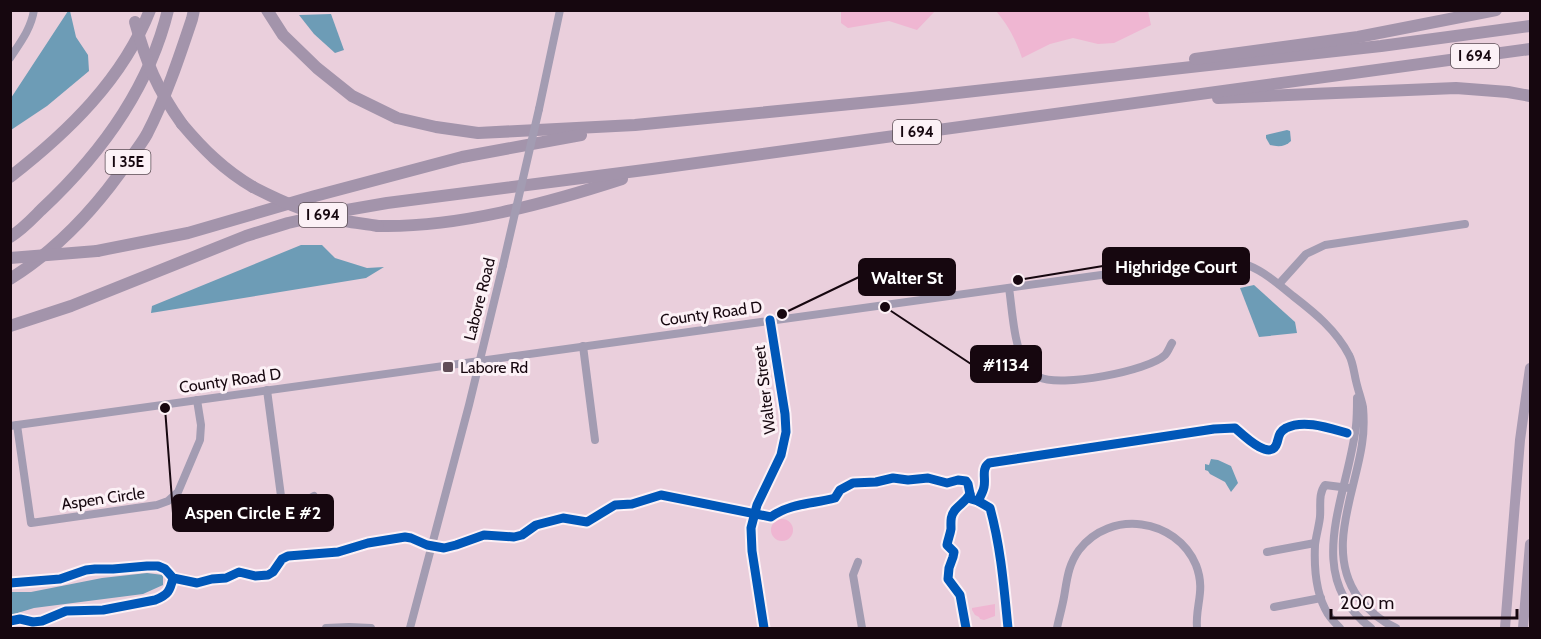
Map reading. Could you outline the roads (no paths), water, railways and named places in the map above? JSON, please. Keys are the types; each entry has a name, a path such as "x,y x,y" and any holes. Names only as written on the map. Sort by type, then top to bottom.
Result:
{"highway":[{"path":"10,177 60,136 103,89 129,55 150,10"},
{"name":"I 35E","path":"10,237 59,194 103,144 140,85 164,28 168,10"},
{"name":"I 35E","path":"10,279 28,268 71,231 110,188 146,136 170,84 194,10"},
{"path":"267,10 283,35 317,68 352,96 397,118 478,133 635,125"},
{"path":"1014,87 1358,37 1496,10"},
{"path":"134,16 155,82 182,124 200,146 235,177 276,199 306,211 344,221 378,226 428,224 491,213 585,190 652,169"},
{"name":"I 694","path":"10,258 97,250 188,233 335,190 462,157 635,125 1014,87 1382,46 1530,26"},
{"name":"I 694","path":"10,326 71,306 246,236 288,223 341,211 1530,49"},
{"path":"1181,97 1263,97 1456,88 1530,96"}],"main road":[{"path":"1504,628 1520,440 1530,368"},
{"path":"1523,628 1530,544"}],"street":[{"path":"10,58 32,23 34,10"},
{"name":"Labore Road","path":"410,628 469,405 503,265 560,10"},
{"path":"1279,284 1306,254 1325,245 1465,224"},
{"name":"County Road D","path":"14,426 1212,260 1233,261 1267,274 1336,334 1350,357 1363,406 1364,427 1362,444 1348,488"},
{"path":"1009,288 1017,347 1024,362 1040,378 1057,381 1122,372 1149,364 1165,355 1172,343"},
{"name":"Walter Street","path":"764,628 752,551 751,528 758,505 781,455 786,432 770,320"},
{"path":"583,346 594,440"},
{"path":"267,390 281,496 287,504 297,506 314,496"},
{"name":"Aspen Circle","path":"14,426 31,523 157,505 174,497 181,486 200,440 201,425 197,400"},
{"path":"1340,628 1328,614 1321,598 1316,569 1316,543 1322,488 1325,485 1348,488"},
{"path":"1348,488 1342,555 1348,576 1355,592 1367,609 1384,623 1396,628"},
{"path":"1348,488 1332,545 1336,576 1347,604 1359,619 1370,628 1377,617"},
{"path":"1057,628 1069,567 1080,549 1102,531 1124,524 1155,527 1173,537 1187,551 1196,567 1201,586 1197,628"},
{"path":"1267,552 1316,543"},
{"path":"858,562 853,575 862,628"},
{"path":"1274,607 1321,598"},
{"path":"326,628 371,628"}],"water":[{"path":"70,11 76,37 88,55 89,71 47,106 11,130 11,98"},
{"path":"331,14 344,50 335,53 314,34 299,15"},
{"path":"1290,131 1291,141 1281,146 1270,145 1266,135"},
{"path":"301,245 322,245 335,258 367,268 384,267 366,278 151,313 152,306"},
{"path":"1254,285 1295,322 1297,333 1259,337 1240,288"},
{"path":"1211,459 1231,466 1238,483 1231,492 1225,482 1205,470 1205,464 1209,465"},
{"path":"147,573 163,575 163,585 143,594 34,608 11,615 11,592 31,592 102,578"}],"place":[{"name":"Highridge Court","path":"1018,280"},
{"name":"#1134","path":"885,307"},
{"name":"Walter St","path":"782,314"},
{"name":"Labore Rd","path":"448,367"},
{"name":"Aspen Circle E #2","path":"165,408"}]}
